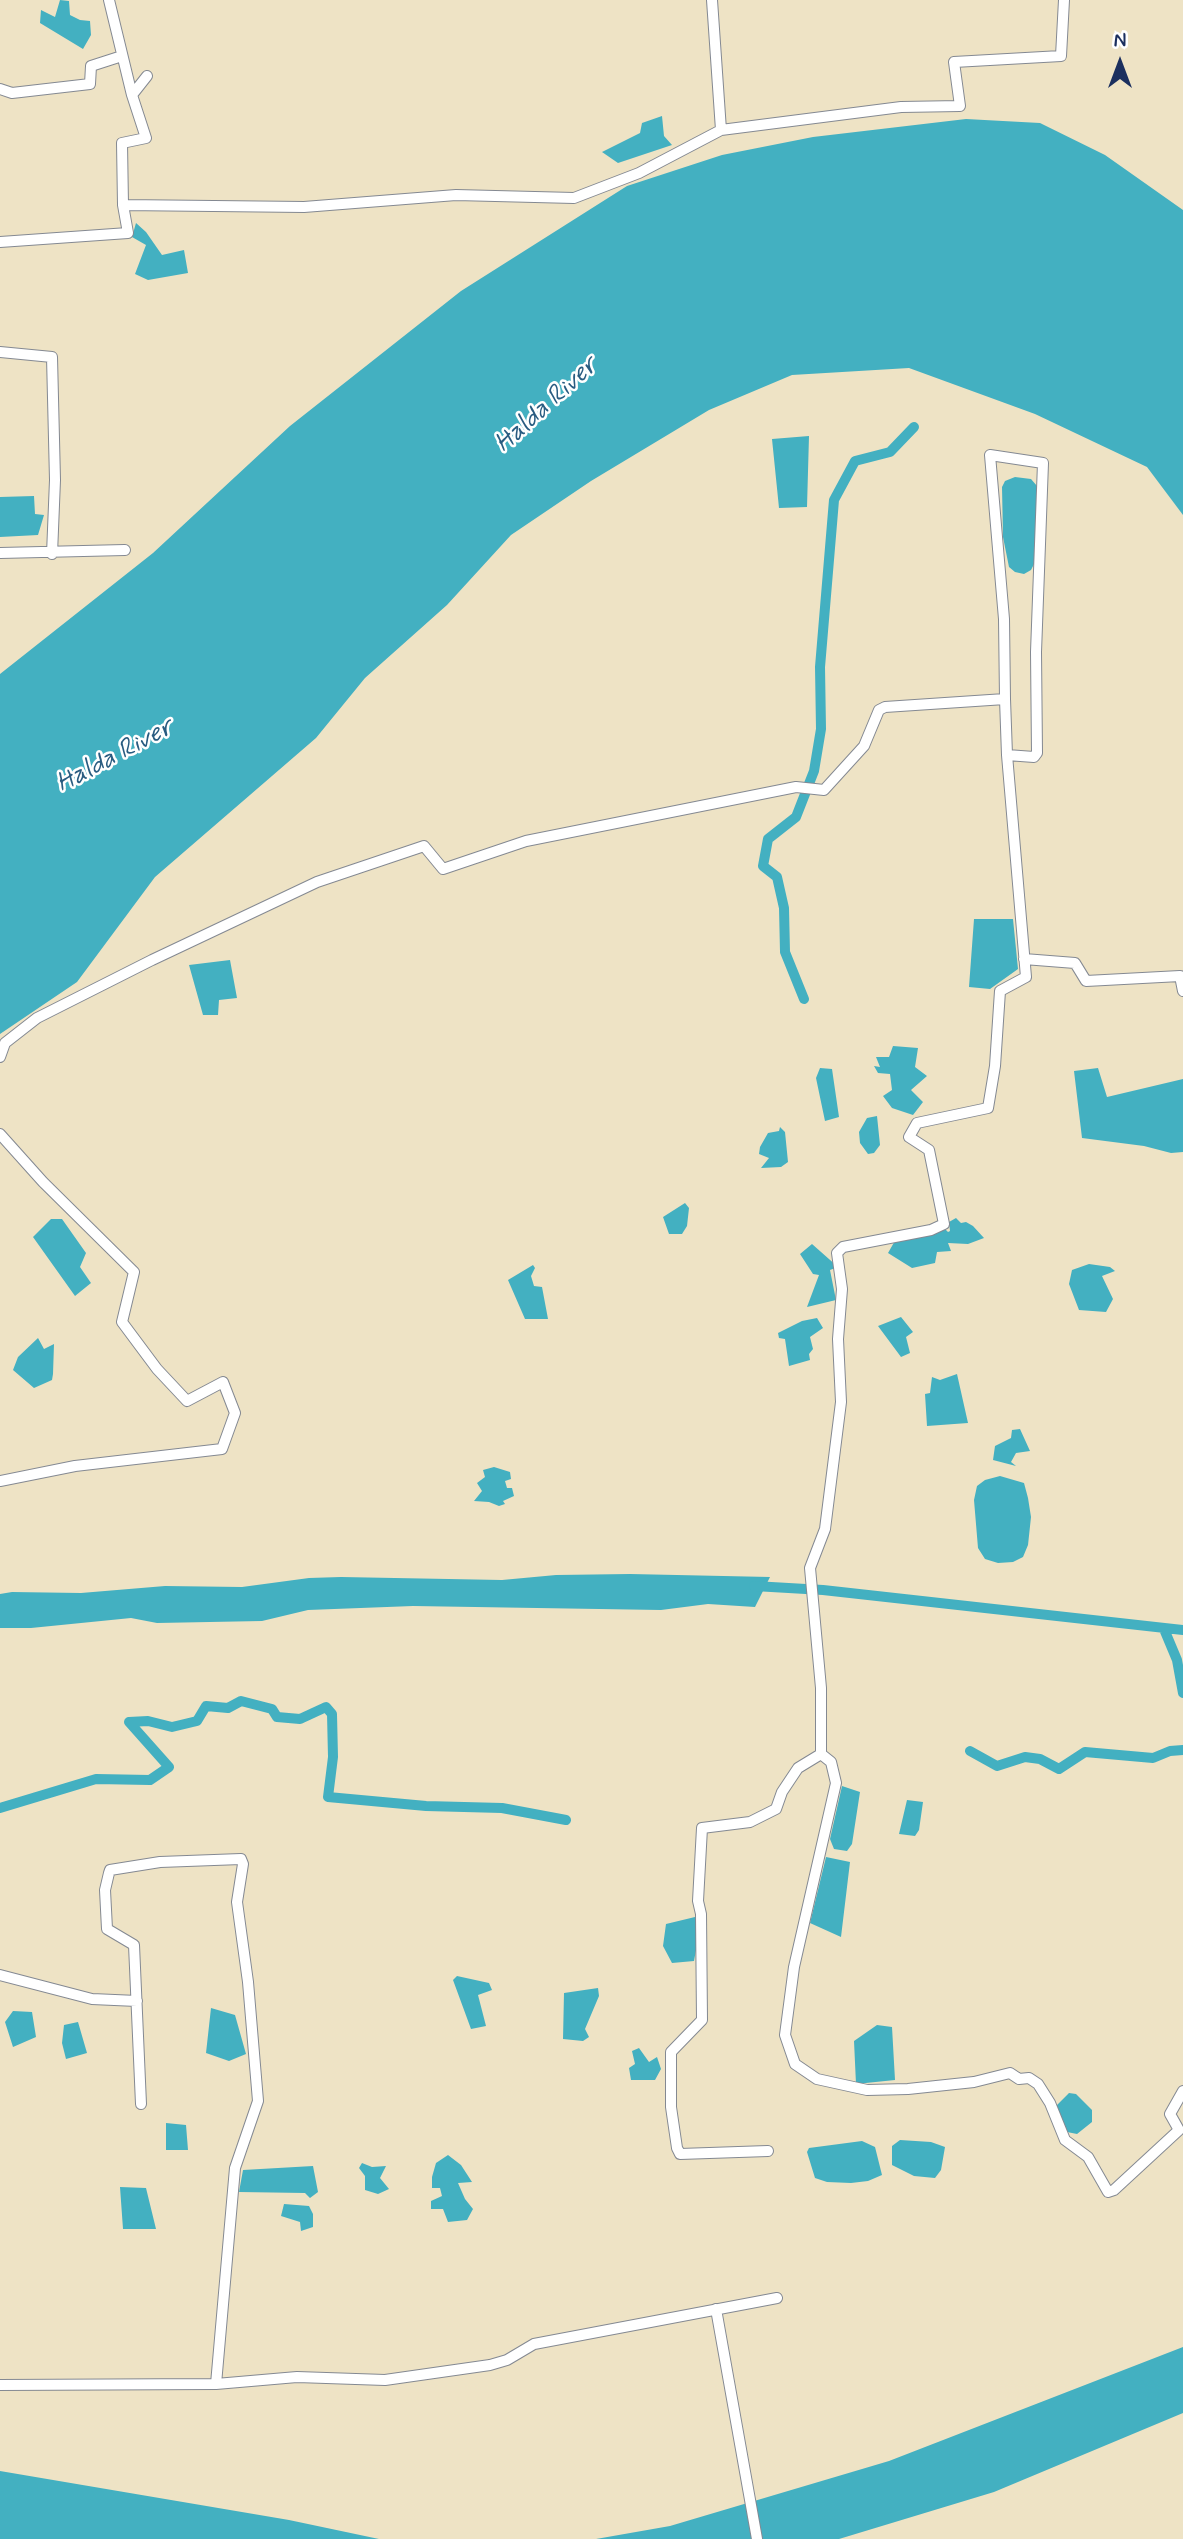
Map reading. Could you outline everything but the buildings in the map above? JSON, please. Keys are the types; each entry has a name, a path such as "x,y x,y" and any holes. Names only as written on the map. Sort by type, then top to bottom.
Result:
{"street":[{"path":"0,242 128,233 123,205 122,143 146,138 132,95 109,0"},
{"path":"712,0 721,130"},
{"path":"123,205 304,207 456,195 574,198 639,173 721,130 901,107 960,106 954,62 1061,56 1064,0"},
{"path":"0,89 12,93 90,85 91,66 122,56"},
{"path":"132,95 147,76"},
{"path":"0,352 52,357 55,480 51,554"},
{"path":"821,1754 821,1688 810,1568 825,1529 841,1402 838,1339 842,1289 837,1253 843,1247 931,1230 944,1224 929,1150 909,1137 917,1123 988,1108 995,1066 1000,991 1026,977 1007,755 1004,619 990,455 1043,463 1036,652 1037,753 1034,757 1007,755"},
{"path":"0,553 51,554 125,550"},
{"path":"0,1057 5,1043 37,1018 317,882 424,846 443,869 526,841 796,787 824,790 864,746 879,710 885,707 1005,699"},
{"path":"1024,959 1075,963 1086,981 1180,975 1183,991"},
{"path":"0,1134 43,1182 134,1272 122,1322 157,1369 187,1401 223,1382 236,1413 222,1449 75,1466 0,1482"},
{"path":"821,1754 831,1762 836,1783 794,1967 785,2035 795,2064 817,2079 867,2090 974,2082 1010,2073 1019,2079 1030,2078 1038,2084 1050,2103 1065,2140 1088,2157 1108,2192 1114,2190 1179,2130 1170,2114 1183,2091"},
{"path":"768,2151 680,2154 671,2107 671,2052 702,2020 701,1914 698,1901 702,1828 750,1822 776,1809 782,1792 798,1768 821,1754"},
{"path":"141,2104 134,1945 107,1929 105,1889 110,1870 160,1862 241,1860 243,1864 237,1902 248,1982 258,2101 236,2168 216,2384"},
{"path":"0,1975 92,1999 137,2001"},
{"path":"0,2385 216,2384 297,2377 385,2380 490,2365 507,2360 534,2344 777,2298"},
{"path":"716,2309 757,2539"}],"water":[{"path":"60,0 69,1 70,15 90,21 91,35 83,49 40,23 41,10 55,17"},
{"path":"662,116 664,136 672,145 618,163 602,152 640,133 642,123"},
{"name":"Halda River","path":"966,119 1040,123 1105,155 1183,210 1183,515 1147,467 1035,414 909,368 792,375 709,410 591,481 511,535 447,605 365,678 316,738 155,877 77,982 0,1034 0,674 153,553 290,426 461,291 627,186 722,155 813,137"},
{"path":"136,223 162,255 184,250 188,273 148,280 135,274 146,245 132,237"},
{"path":"809,436 807,507 779,508 772,439"},
{"path":"1015,477 1031,479 1037,486 1040,503 1036,560 1031,570 1024,574 1009,567 1003,537 1002,487 1005,481"},
{"path":"34,496 35,514 44,515 38,535 0,537 0,497"},
{"path":"974,919 1013,919 1018,969 990,989 969,987"},
{"path":"230,960 237,998 219,1000 218,1015 203,1015 189,965"},
{"path":"893,1046 918,1048 915,1067 927,1076 911,1090 923,1102 913,1115 892,1108 883,1096 892,1090 890,1074 878,1073 874,1066 880,1067 876,1057 889,1057"},
{"path":"820,1068 832,1069 839,1117 825,1121 816,1078"},
{"path":"1098,1068 1107,1097 1183,1079 1183,1152 1171,1153 1144,1146 1082,1138 1074,1071"},
{"path":"877,1116 880,1145 874,1153 868,1154 860,1143 859,1132 867,1118"},
{"path":"780,1127 785,1132 788,1162 781,1167 761,1168 769,1158 759,1154 760,1147 768,1133 779,1131"},
{"path":"685,1203 689,1208 687,1226 682,1234 669,1234 663,1217"},
{"path":"956,1218 961,1223 966,1222 973,1226 984,1238 968,1244 948,1243 951,1251 937,1252 935,1263 912,1268 888,1253 896,1239 944,1228 950,1231 949,1222"},
{"path":"51,1219 62,1219 86,1253 80,1267 91,1283 75,1296 33,1237"},
{"path":"812,1244 838,1267 830,1270 836,1300 807,1307 819,1275 813,1274 800,1254"},
{"path":"1089,1264 1110,1267 1115,1271 1102,1276 1113,1299 1106,1312 1079,1310 1069,1284 1072,1270"},
{"path":"533,1265 535,1268 531,1276 534,1286 542,1287 548,1319 525,1319 508,1280"},
{"path":"901,1317 913,1332 906,1337 910,1353 901,1357 878,1326"},
{"path":"817,1318 823,1328 810,1337 813,1349 809,1354 810,1360 789,1366 785,1339 779,1338 778,1333 802,1321"},
{"path":"38,1338 44,1349 54,1344 53,1374 52,1380 34,1388 13,1370 18,1357"},
{"path":"957,1374 968,1423 927,1426 925,1394 930,1393 932,1377 940,1380"},
{"path":"1020,1429 1030,1451 1016,1453 1011,1462 1016,1466 993,1460 995,1446 1011,1438 1012,1430"},
{"path":"494,1467 510,1472 511,1479 505,1481 507,1488 512,1488 514,1496 499,1506 474,1501 482,1491 477,1483 485,1477 483,1470"},
{"path":"1000,1476 1024,1483 1031,1517 1028,1545 1023,1557 1013,1562 998,1563 985,1559 978,1548 974,1500 977,1486 985,1480"},
{"path":"556,1575 770,1577 755,1607 708,1604 661,1610 413,1606 308,1610 262,1621 157,1623 131,1618 31,1628 0,1628 0,1594 12,1592 81,1593 165,1586 242,1587 309,1578 341,1577 502,1580"},
{"path":"842,1786 860,1792 852,1844 847,1851 834,1849 830,1839"},
{"path":"907,1800 923,1802 919,1830 915,1836 899,1834"},
{"path":"826,1857 850,1862 841,1937 810,1923"},
{"path":"695,1917 700,1928 694,1961 672,1963 663,1946 666,1924"},
{"path":"457,1976 489,1983 492,1990 478,1995 486,2026 471,2029 453,1980"},
{"path":"598,1988 599,1996 585,2029 589,2037 583,2041 563,2039 564,1993"},
{"path":"211,2008 235,2015 246,2054 229,2061 206,2053"},
{"path":"13,2011 32,2012 36,2037 13,2047 5,2022"},
{"path":"78,2022 87,2053 66,2059 62,2043 64,2025"},
{"path":"877,2025 892,2027 895,2080 856,2084 854,2041"},
{"path":"639,2048 649,2062 657,2057 661,2069 655,2080 631,2080 629,2068 635,2064 632,2051"},
{"path":"1069,2093 1076,2094 1092,2110 1092,2122 1077,2134 1067,2132 1055,2107"},
{"path":"166,2123 186,2125 188,2150 166,2150"},
{"path":"900,2140 931,2142 945,2147 941,2170 935,2178 914,2176 892,2165 892,2146"},
{"path":"862,2141 875,2147 882,2175 868,2181 851,2183 827,2182 815,2178 807,2152 809,2148"},
{"path":"448,2155 461,2165 472,2182 458,2183 473,2209 467,2220 448,2222 443,2209 431,2209 431,2201 442,2196 440,2188 432,2188 436,2163"},
{"path":"362,2163 372,2167 386,2166 380,2178 389,2189 378,2194 365,2190 365,2176 359,2168"},
{"path":"313,2166 318,2192 310,2198 305,2193 239,2192 243,2170"},
{"path":"120,2187 146,2188 156,2229 123,2229"},
{"path":"284,2204 309,2206 313,2214 313,2227 301,2231 300,2222 281,2216"},
{"path":"1183,2347 1183,2413 994,2492 839,2539 596,2539 670,2526 889,2461"},
{"path":"0,2471 289,2520 379,2539 0,2539"}],"waterway":[{"path":"804,999 785,952 784,908 777,877 763,866 768,839 796,817 814,771 821,729 820,667 834,500 855,461 890,452 914,427"},
{"path":"754,1586 823,1590 1183,1630"},
{"path":"1164,1629 1177,1660 1183,1693"},
{"path":"0,1808 96,1779 150,1780 169,1767 129,1722 148,1721 172,1727 197,1721 206,1706 228,1708 241,1701 272,1709 277,1717 300,1719 326,1707 332,1714 333,1757 328,1797 426,1806 502,1808 566,1820"},
{"path":"970,1751 997,1766 1025,1757 1040,1759 1059,1769 1085,1752 1153,1758 1170,1751 1183,1750"}]}
